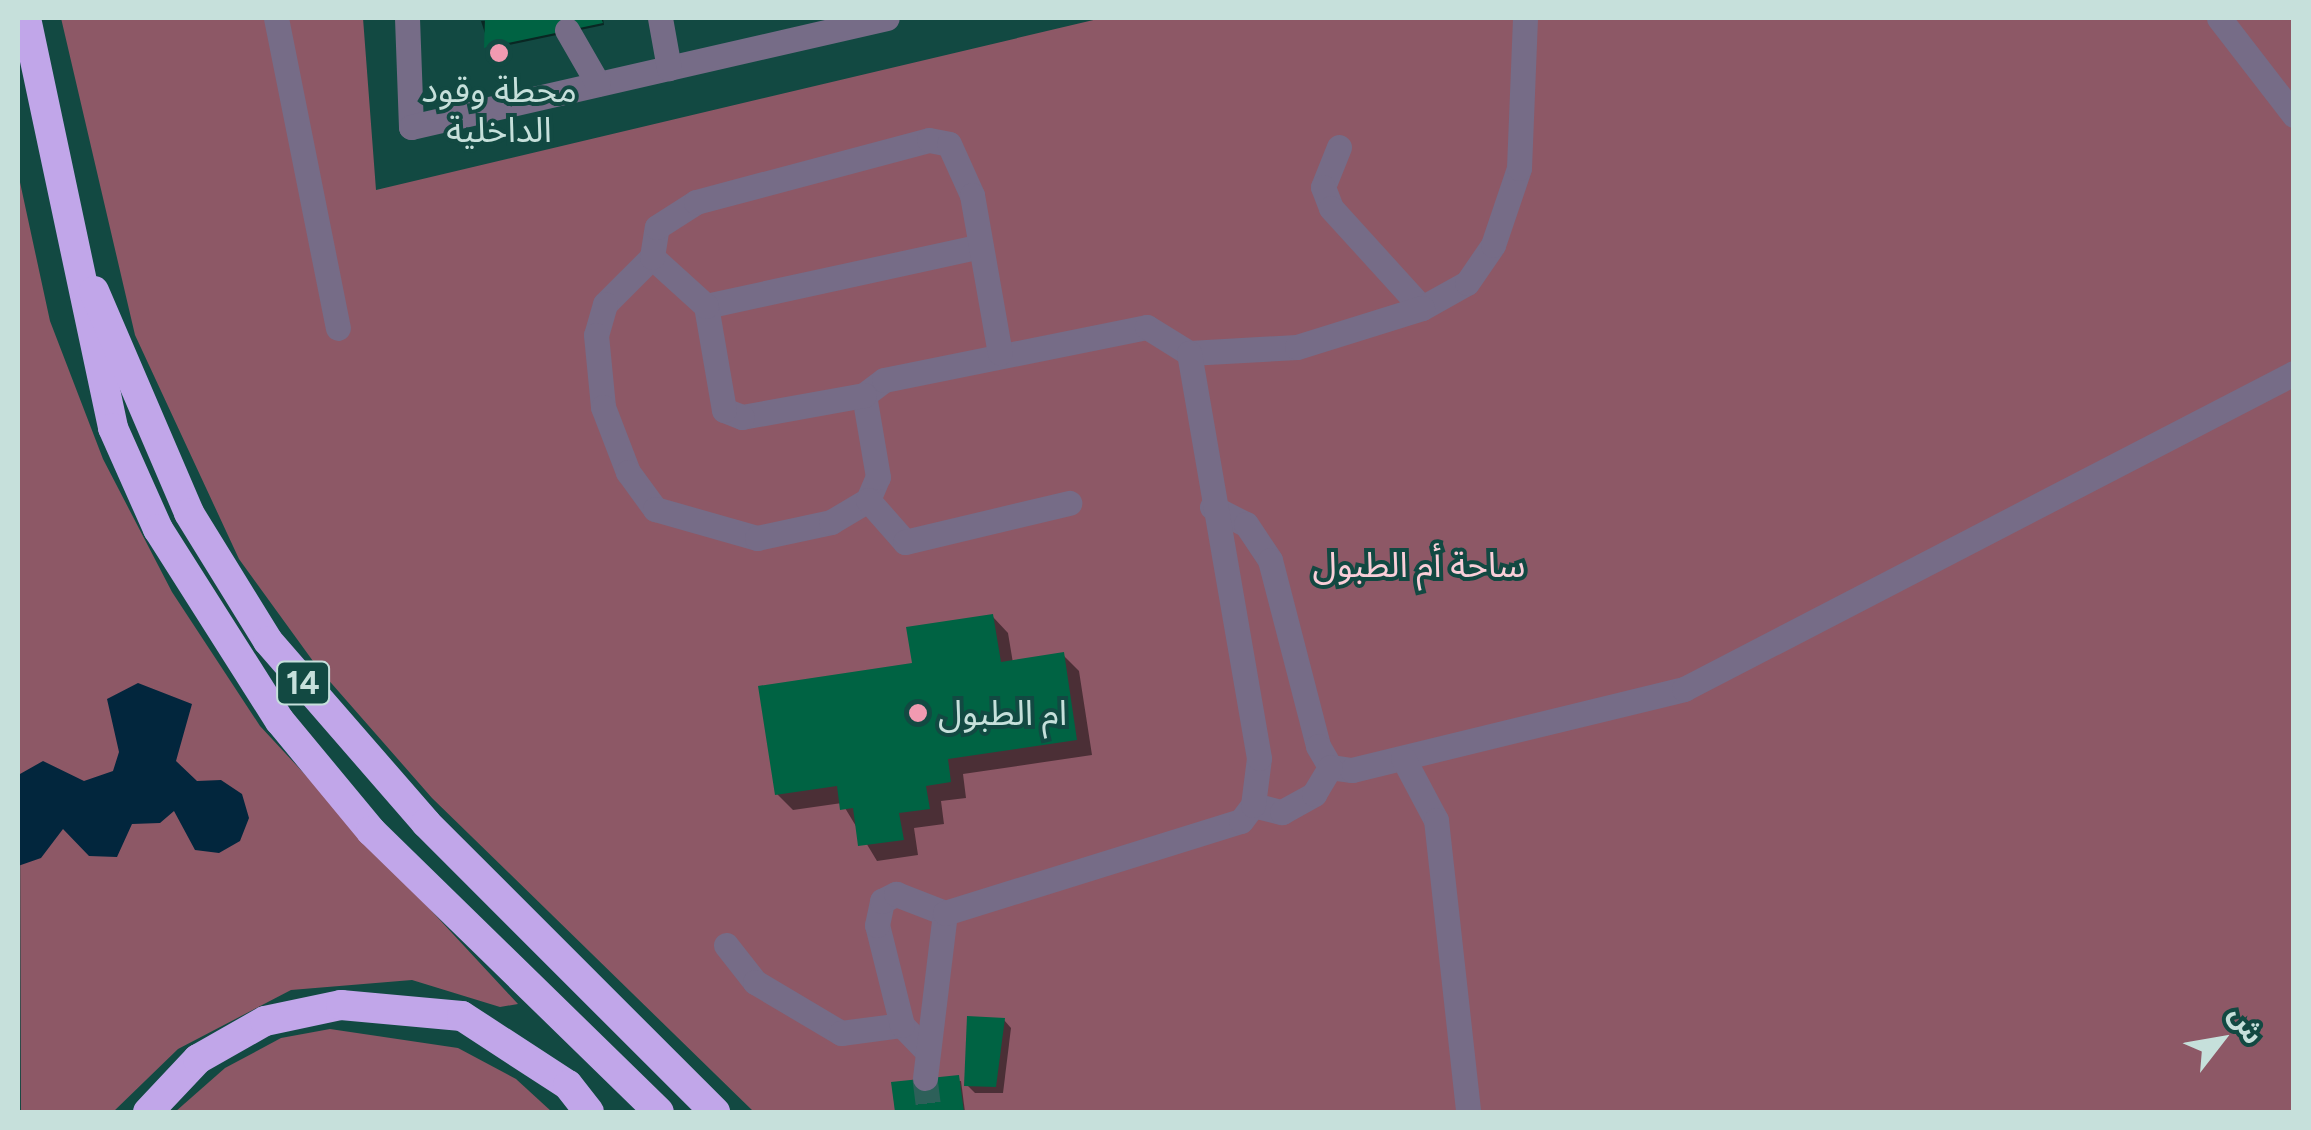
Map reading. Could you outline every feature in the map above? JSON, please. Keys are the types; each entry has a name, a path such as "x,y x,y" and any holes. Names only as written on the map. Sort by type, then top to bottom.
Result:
{"highway":[{"name":"14","path":"26,18 48,150 113,428 158,529 280,722 476,937 659,1112"},
{"name":"14","path":"48,150 144,416 189,513 268,641 426,823 714,1112"},
{"path":"148,1112 198,1059 266,1021 341,1005 462,1016 568,1085 589,1112"}],"street":[{"path":"276,18 338,328"},
{"path":"407,18 411,127 886,18"},
{"path":"660,18 669,68"},
{"path":"652,257 706,306 724,410 742,417 864,395 884,380 1000,353 1148,327 1188,352 1297,347 1422,308 1467,283 1493,245 1519,168 1525,18"},
{"path":"2219,18 2294,115"},
{"path":"567,30 598,84"},
{"path":"864,395 878,477 868,500 831,522 757,538 655,508 628,472 603,408 596,335 605,304 652,257 657,227 696,202 929,140 962,159 1000,353"},
{"path":"1339,147 1323,187 1332,208 1422,308"},
{"path":"706,306 982,246"},
{"path":"924,1048 902,1025 877,925 882,901 896,894 944,913 1241,821 1253,805 1259,758 1212,507 1188,352"},
{"path":"1330,767 1403,758 1684,688 2294,373"},
{"path":"868,500 905,542 1069,503"},
{"path":"1212,507 1246,524 1270,560 1330,767 1314,794 1282,812 1253,805"},
{"path":"1403,758 1436,820 1468,1112"},
{"path":"925,1078 924,1048 944,913"},
{"path":"726,945 755,982 841,1032 902,1025"}],"green space":[{"name":"ساحة أم الطبول","path":"61,18 363,18 376,190 1102,18 2293,18 2293,1112 754,1112 432,798 318,668 239,559 135,335"},
{"path":"18,173 50,321 103,459 172,592 260,726 518,1004 500,1007 412,980 291,990 178,1049 113,1112 21,1112"},
{"path":"330,1029 458,1048 516,1079 552,1112 175,1112 225,1068 281,1038"}],"water":[{"path":"138,683 192,704 176,761 197,781 221,780 242,794 249,818 240,841 219,853 195,850 174,811 160,823 132,824 117,857 89,856 63,829 41,858 18,866 20,774 43,761 84,781 113,771 119,752 107,699"}],"building":[{"path":"485,18 601,18 603,23 484,48"},
{"name":"ام الطبول","path":"993,614 1001,662 1064,652 1077,740 948,759 951,782 926,786 930,809 899,813 904,840 858,846 853,808 840,810 837,786 775,795 758,686 912,663 906,627"},
{"path":"967,1016 1005,1018 996,1087 964,1086"},
{"path":"959,1075 964,1112 895,1112 891,1082"}],"tunnel":[{"path":"925,1078 929,1112"}],"place":[{"name":"محطة وقود الداخلية","path":"499,53"},
{"name":"ام الطبول","path":"918,713"}]}
